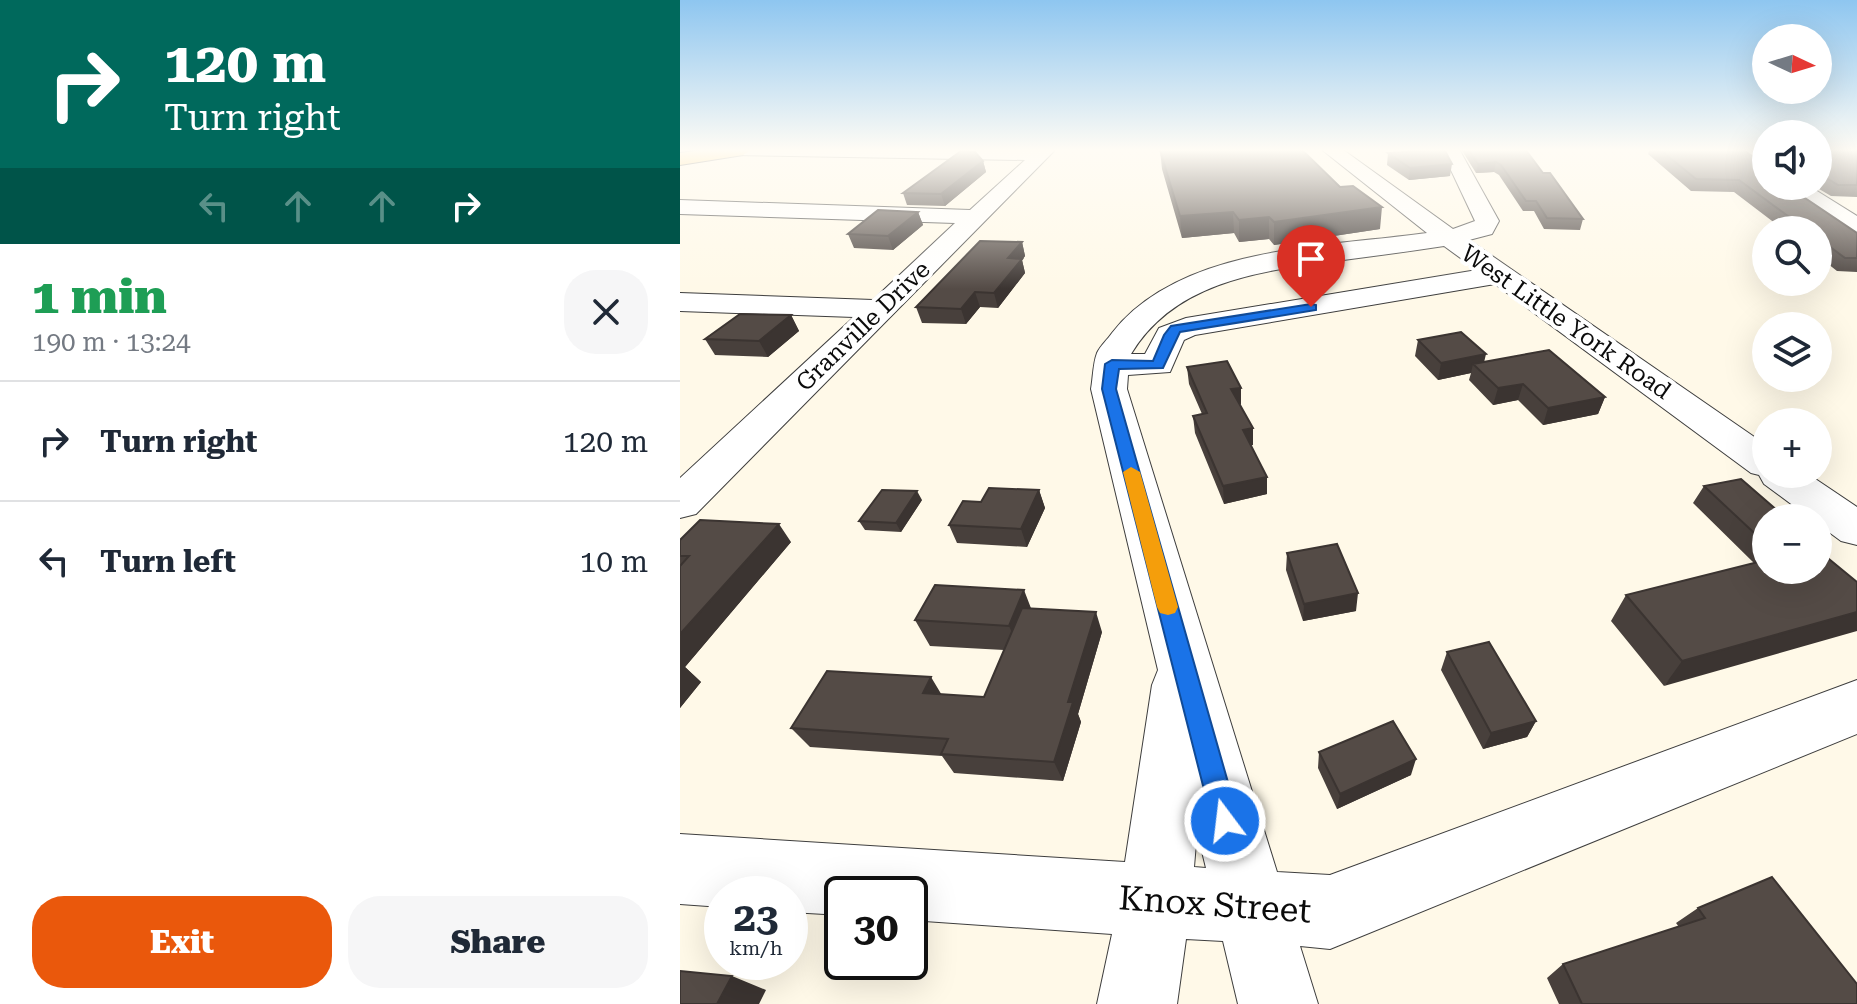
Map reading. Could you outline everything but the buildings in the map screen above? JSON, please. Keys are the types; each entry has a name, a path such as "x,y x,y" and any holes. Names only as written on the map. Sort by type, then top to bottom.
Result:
{"street":[{"name":"Granville Drive","path":"689,484 998,196"},
{"name":"West Little York Road","path":"1393,196 1752,454"},
{"path":"1278,1004 1109,389 1114,353 1137,322 1168,297 1215,276 1256,264 1449,238 1483,229 1487,221 1472,196"},
{"path":"1816,200 1857,227"},
{"path":"680,207 977,217"},
{"path":"1300,258 1333,300"},
{"path":"1112,364 1158,365 1170,335 1176,329 1311,307 1333,300 1500,275"},
{"path":"680,302 880,309"},
{"path":"1799,488 1857,529"},
{"path":"1137,1004 1155,900 1183,662"},
{"name":"Knox Street","path":"680,869 1330,912 1857,707"}],"slow traffic":[{"path":"1131,472 1168,607"}],"route":[{"path":"1225,821 1109,389 1112,364 1158,365 1170,335 1176,329 1311,307"}]}
